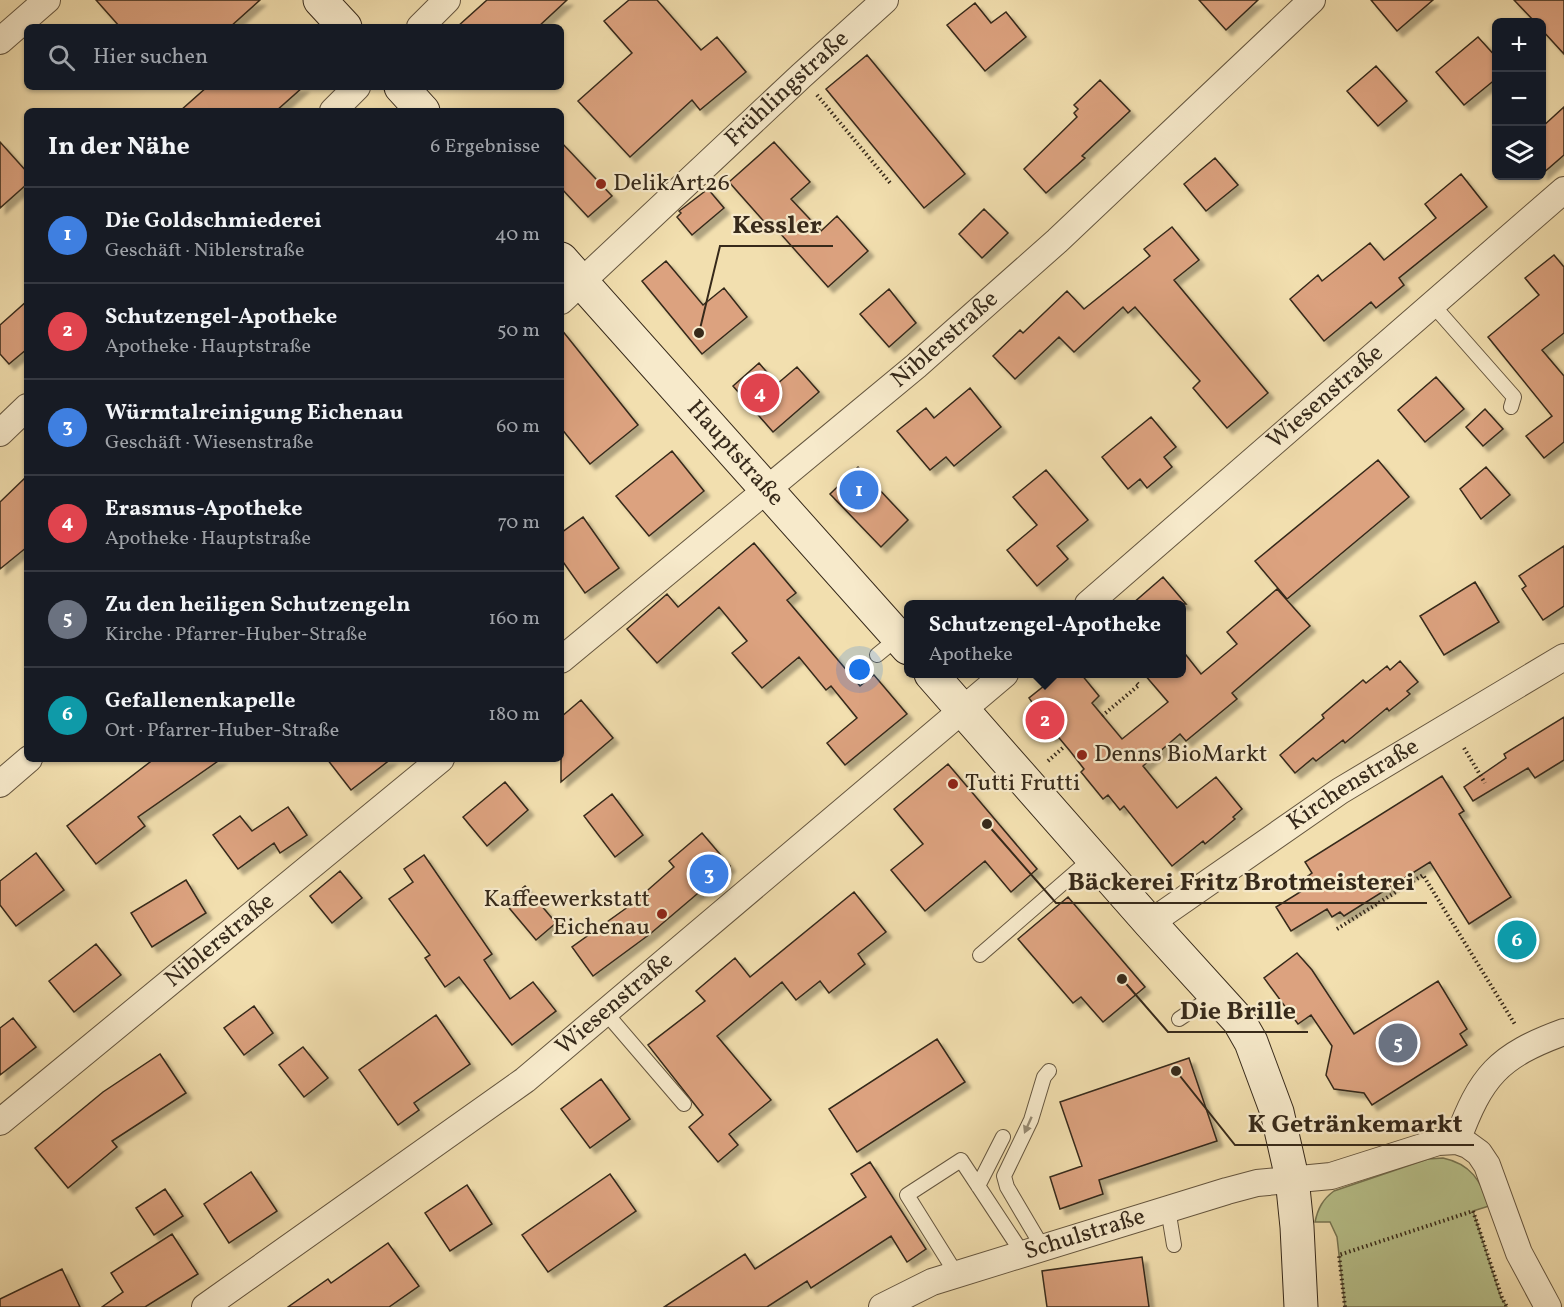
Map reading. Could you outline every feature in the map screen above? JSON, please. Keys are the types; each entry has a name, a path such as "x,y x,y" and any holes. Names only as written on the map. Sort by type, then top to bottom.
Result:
{"main road":[{"path":"321,0 342,24"},
{"path":"404,90 420,108"},
{"name":"Hauptstraße","path":"564,268 572,292 767,490 895,647"},
{"path":"935,678 1239,1021 1254,1050 1277,1112 1292,1179 1297,1216 1301,1307"}],"street":[{"path":"0,41 47,0"},
{"path":"423,24 447,0"},
{"name":"Frühlingstraße","path":"572,292 885,0"},
{"name":"Niblerstraße","path":"564,658 916,366 1057,241 1312,0"},
{"path":"336,108 354,90"},
{"name":"Wiesenstraße","path":"1093,600 1564,190"},
{"path":"0,433 24,409"},
{"name":"Kirchenstraße","path":"1150,923 1340,791 1564,657"},
{"name":"Wiesenstraße","path":"205,1307 525,1080 1000,678"},
{"path":"0,784 26,762"},
{"name":"Niblerstraße","path":"0,1122 437,762"},
{"path":"1548,1307 1519,1253 1487,1165 1479,1153 1457,1141 1481,1087 1497,1068 1529,1047 1564,1032"},
{"name":"Schulstraße","path":"882,1307 932,1282 1257,1183 1331,1176 1438,1142 1457,1141"}],"lane":[{"path":"1432,304 1515,397 1511,407"},
{"path":"980,955 1093,856"},
{"path":"1179,1019 1215,995"},
{"path":"605,1012 684,1104"},
{"path":"1033,1251 1004,1176 1031,1120 1044,1077 1049,1071"},
{"path":"978,1186 1003,1137"},
{"path":"957,1275 907,1195 961,1160 978,1186 1033,1251"},
{"path":"1168,1209 1174,1245"}],"path":[{"path":"801,76 891,184"},
{"path":"1102,716 1139,685 1136,682"},
{"path":"1449,724 1485,783"},
{"path":"1337,929 1423,875 1529,1047"},
{"path":"1345,1307 1339,1255 1473,1211 1507,1307"}],"green space":[{"path":"1443,1158 1468,1169 1482,1189 1489,1206 1473,1211 1501,1298 1507,1307 1345,1307 1337,1237 1330,1222 1315,1222 1321,1204 1334,1191 1428,1159"}],"building":[{"path":"96,0 260,0 233,24 117,24"},
{"path":"487,0 567,0 541,24 460,24"},
{"path":"629,0 657,0 701,50 717,37 746,72 700,110 692,100 630,157 578,101 632,53 604,21"},
{"path":"1199,0 1258,0 1226,30"},
{"path":"1371,0 1433,0 1397,31"},
{"path":"1514,0 1564,0 1564,54 1546,34 1546,18 1531,18"},
{"path":"975,3 991,23 1006,12 1026,37 985,71 947,25"},
{"path":"1478,37 1492,52 1492,82 1464,105 1436,72"},
{"path":"867,55 965,174 924,208 826,89"},
{"path":"1376,66 1407,101 1378,126 1347,91"},
{"path":"1100,80 1130,111 1082,156 1085,158 1046,193 1024,169 1077,117 1074,113 1078,109 1074,105"},
{"path":"204,90 300,90 279,108 183,108"},
{"path":"1564,107 1564,155 1546,171 1546,126 1546,123"},
{"path":"0,142 24,169 24,187 0,208"},
{"path":"774,142 810,182 791,199 821,231 837,216 868,251 828,287 771,223 768,226 729,182"},
{"path":"564,145 612,196 588,217 564,191"},
{"path":"1215,158 1238,185 1206,211 1184,184"},
{"path":"1461,174 1487,207 1399,278 1404,285 1376,308 1371,302 1324,341 1290,299 1318,275 1322,281 1370,243 1384,260 1436,218 1425,204"},
{"path":"708,189 724,208 692,235 677,217 681,213 679,211"},
{"path":"984,209 1008,233 982,258 959,234"},
{"path":"1172,227 1199,260 1174,280 1268,393 1227,428 1193,388 1200,381 1135,307 1128,313 1123,307 1074,352 1059,337 1015,379 993,356 1020,330 1023,333 1067,291 1084,309 1150,256 1144,249"},
{"path":"1554,255 1564,267 1564,333 1542,350 1564,376 1564,442 1544,458 1526,436 1552,416 1488,337 1539,295 1525,278"},
{"path":"666,261 703,305 724,288 747,317 702,354 642,281"},
{"path":"889,289 916,323 889,347 860,314"},
{"path":"24,304 24,352 9,364 0,354 0,325"},
{"path":"564,333 638,425 590,464 564,432"},
{"path":"759,363 777,384 797,367 819,392 773,432 733,386"},
{"path":"1436,377 1464,409 1425,442 1398,410"},
{"path":"970,388 1001,427 954,466 946,457 930,470 897,431 926,408 934,418"},
{"path":"1485,409 1503,429 1483,446 1466,427"},
{"path":"1151,417 1176,447 1164,457 1172,467 1147,488 1140,479 1128,489 1102,457"},
{"path":"672,451 704,491 649,536 616,496"},
{"path":"1378,460 1409,497 1287,599 1255,561"},
{"path":"858,467 908,520 881,547 830,494"},
{"path":"1486,467 1510,495 1481,519 1460,489"},
{"path":"1046,470 1088,520 1057,546 1068,559 1037,586 1007,550 1037,525 1013,497"},
{"path":"24,479 24,549 0,569 0,502"},
{"path":"583,517 619,568 585,593 564,563 564,531"},
{"path":"754,543 796,593 787,600 860,686 874,675 907,714 845,765 827,743 857,718 831,686 826,690 799,657 762,688 732,653 747,641 719,607 657,663 627,629 667,594 678,607"},
{"path":"1564,546 1564,606 1543,620 1522,589 1526,586 1519,576"},
{"path":"1163,577 1183,600 1137,600"},
{"path":"1475,582 1499,622 1444,655 1420,616"},
{"path":"1277,589 1310,626 1232,693 1237,699 1186,741 1180,734 1143,766 1177,808 1216,777 1242,809 1233,817 1235,819 1205,844 1203,841 1172,866 1124,806 1120,810 1108,795 1103,799 1081,772 1084,769 1070,751 1055,733 1051,736 1029,709 1034,705 1029,698 1054,678 1084,678 1099,696 1092,703 1122,739 1168,702 1147,678 1186,678 1186,655 1201,674 1237,644 1227,632"},
{"path":"1400,661 1418,682 1407,691 1410,694 1389,711 1387,708 1345,743 1343,740 1316,761 1313,758 1295,773 1280,755 1324,718 1322,715 1363,680 1366,683 1387,666 1390,670"},
{"path":"581,700 613,738 561,782 561,762 564,762 564,714"},
{"path":"1564,717 1564,760 1535,778 1528,768 1473,801 1464,787 1506,758 1504,754"},
{"path":"150,762 217,762 138,817 145,826 96,864 67,826"},
{"path":"329,762 387,762 351,790"},
{"path":"948,764 1037,869 1011,892 985,861 925,911 891,870 923,844 894,809"},
{"path":"1442,776 1464,811 1459,814 1511,897 1469,924 1430,862 1344,916 1340,912 1332,917 1327,909 1291,931 1276,907 1313,884 1308,876 1312,873 1305,862"},
{"path":"505,782 528,810 487,846 463,817"},
{"path":"612,794 643,835 615,857 584,816"},
{"path":"288,807 307,835 280,853 274,843 238,869 213,835 240,816 252,831"},
{"path":"702,833 730,866 650,934 593,976 572,947 632,904 674,867 669,861"},
{"path":"36,853 64,890 16,926 0,905 0,881"},
{"path":"424,855 492,954 484,960 510,999 533,982 556,1011 512,1045 459,977 445,987 425,958 430,955 389,899 413,882 404,869"},
{"path":"340,871 362,898 332,923 310,896"},
{"path":"186,880 206,913 152,947 131,913"},
{"path":"525,886 556,923 536,940 505,903"},
{"path":"854,892 886,932 858,954 865,964 829,993 820,981 796,1000 782,982 717,1036 771,1100 729,1134 738,1145 718,1162 689,1127 703,1115 648,1045 705,1001 696,991 735,958 750,977"},
{"path":"1068,897 1145,987 1103,1022 1081,997 1073,1003 1018,939"},
{"path":"96,944 121,975 74,1012 49,981"},
{"path":"1297,953 1312,970 1354,1034 1438,981 1467,1029 1460,1034 1467,1045 1372,1105 1364,1093 1334,1089 1326,1075 1332,1046 1311,1015 1298,1024 1264,978"},
{"path":"254,1006 273,1033 244,1055 224,1028"},
{"path":"436,1015 470,1064 414,1103 419,1110 398,1125 359,1070"},
{"path":"13,1018 36,1047 0,1075 0,1028"},
{"path":"937,1039 965,1082 857,1152 829,1109"},
{"path":"303,1047 328,1078 304,1097 279,1065"},
{"path":"160,1054 186,1093 112,1141 117,1147 68,1188 35,1148 103,1092"},
{"path":"1189,1058 1217,1141 1099,1180 1103,1194 1060,1209 1050,1177 1082,1166 1060,1102"},
{"path":"601,1079 630,1119 590,1148 561,1109"},
{"path":"870,1162 926,1249 907,1262 891,1236 811,1288 807,1281 767,1307 664,1307 745,1254 755,1269 866,1197 851,1174"},
{"path":"251,1172 277,1211 229,1243 204,1204"},
{"path":"610,1174 636,1211 548,1272 522,1235"},
{"path":"467,1185 492,1224 450,1251 425,1213"},
{"path":"165,1189 183,1216 154,1235 136,1208"},
{"path":"172,1234 198,1274 145,1307 102,1307 123,1292 111,1273"},
{"path":"388,1243 419,1286 389,1307 288,1307 328,1279 331,1283"},
{"path":"1142,1257 1149,1307 1047,1307 1042,1271"},
{"path":"62,1269 80,1307 0,1307 0,1299"}],"place":[{"name":"DelikArt26","path":"601,184"},
{"name":"Kessler","path":"699,333"},
{"name":"Erasmus-Apotheke","path":"760,393"},
{"name":"Die Goldschmiederei","path":"859,490"},
{"name":"Schutzengel-Apotheke","path":"1045,720"},
{"name":"Denns BioMarkt","path":"1082,755"},
{"name":"Tutti Frutti","path":"953,784"},
{"name":"Bäckerei Fritz Brotmeisterei","path":"987,824"},
{"name":"Würmtalreinigung Eichenau","path":"709,874"},
{"name":"Kaffeewerkstatt Eichenau","path":"662,914"},
{"name":"Gefallenenkapelle","path":"1517,940"},
{"name":"Die Brille","path":"1122,979"},
{"name":"Zu den heiligen Schutzengeln","path":"1398,1043"},
{"name":"K Getränkemarkt","path":"1176,1071"}]}
